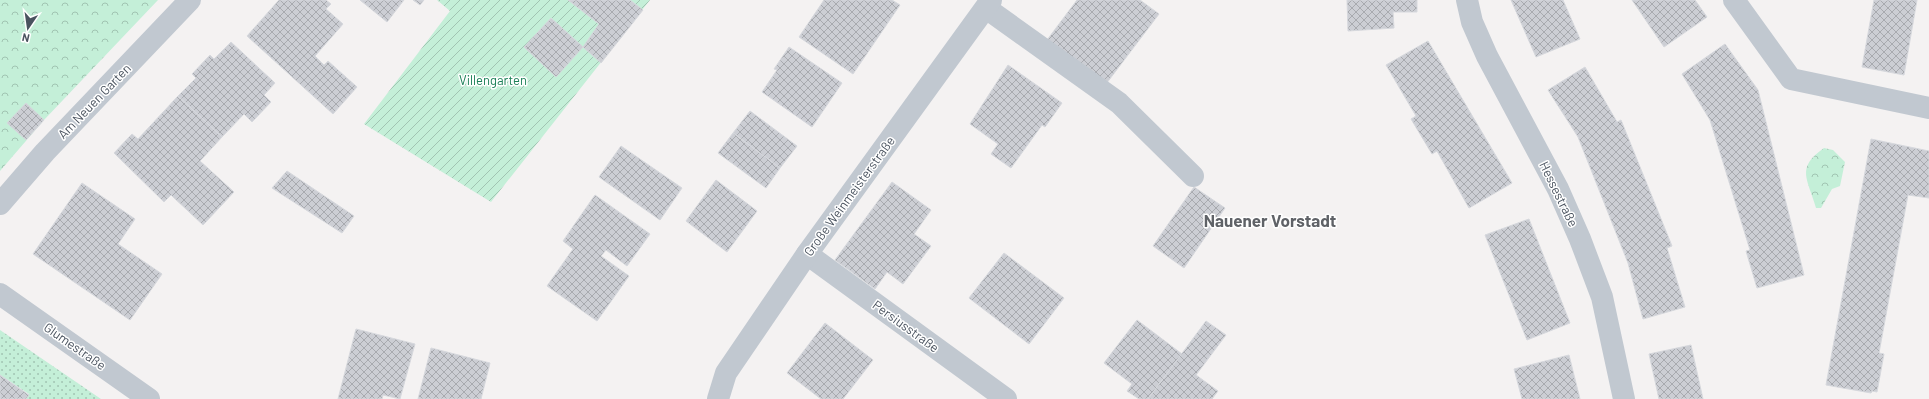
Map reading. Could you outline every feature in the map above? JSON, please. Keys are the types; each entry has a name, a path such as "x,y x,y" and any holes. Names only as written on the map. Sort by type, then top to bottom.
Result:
{"street":[{"name":"Am Neuen Garten","path":"0,204 45,152 190,0"},
{"name":"Hessestraße","path":"1467,0 1472,22 1487,56 1558,190 1580,238 1602,297 1624,399"},
{"path":"1734,0 1791,79 1929,108"},
{"path":"989,4 1119,103 1193,176"},
{"name":"Große Weinmeisterstraße","path":"718,399 726,373 806,254 989,4"},
{"name":"Persiusstraße","path":"806,254 1006,399"},
{"name":"Glumestraße","path":"0,294 149,399"}],"green space":[{"path":"0,0 158,0 44,120 0,171"},
{"name":"Villengarten","path":"437,0 650,0 491,202 364,124 450,11"},
{"path":"1824,148 1833,150 1845,162 1840,186 1832,189 1821,208 1816,208 1806,175 1809,162"},
{"path":"0,330 101,399 26,399 29,394 0,375"}],"building":[{"path":"279,0 326,0 331,4 326,9 343,24 315,56 324,65 328,61 357,87 333,114 247,36"},
{"path":"360,0 404,0 387,22"},
{"path":"413,0 424,0 420,5"},
{"path":"568,0 630,0 643,10 601,63 583,47 599,24"},
{"path":"824,0 892,0 900,5 853,74 799,37"},
{"path":"1077,0 1140,0 1159,14 1106,84 1047,40"},
{"path":"1347,0 1417,0 1417,12 1393,12 1394,28 1348,31"},
{"path":"1511,0 1563,0 1580,39 1536,57"},
{"path":"1632,0 1695,0 1707,17 1664,47"},
{"path":"1874,0 1917,0 1904,75 1862,67"},
{"path":"551,18 583,47 556,77 524,47"},
{"path":"1428,41 1512,183 1469,208 1437,151 1432,154 1411,119 1416,116 1386,65"},
{"path":"231,42 275,83 264,95 271,102 252,122 244,114 222,137 178,96 196,78 192,74 210,55 214,59"},
{"path":"1725,44 1758,90 1804,275 1757,288 1746,251 1750,250 1710,120 1682,74"},
{"path":"789,47 842,83 812,127 762,92 777,70 774,69"},
{"path":"1008,65 1062,103 1045,127 1042,125 1011,168 991,154 998,144 970,124"},
{"path":"1585,67 1617,122 1621,120 1672,246 1667,248 1685,307 1643,319 1628,263 1578,137 1548,90"},
{"path":"178,96 222,137 200,161 234,192 203,225 171,195 164,202 114,153 132,134 138,139"},
{"path":"26,103 44,120 26,140 7,123"},
{"path":"750,111 797,146 780,168 733,133"},
{"path":"733,133 780,168 766,188 718,153"},
{"path":"1871,139 1929,151 1929,198 1908,195 1879,353 1884,354 1877,392 1872,391 1871,393 1826,385"},
{"path":"621,146 682,188 660,220 599,177"},
{"path":"287,171 354,216 342,233 272,188"},
{"path":"716,180 757,211 727,252 686,221"},
{"path":"892,182 931,210 914,234 931,246 903,284 887,272 875,289 835,260"},
{"path":"82,183 135,219 118,244 162,274 130,320 33,254"},
{"path":"1194,187 1225,208 1184,268 1153,246"},
{"path":"595,195 650,234 627,266 606,250 601,256 629,276 597,321 547,286 573,249 563,241"},
{"path":"1529,219 1570,323 1527,340 1485,235"},
{"path":"1004,253 1064,298 1029,344 969,298"},
{"path":"1137,320 1182,354 1148,399 1139,399 1127,391 1132,384 1104,363"},
{"path":"1206,321 1226,335 1196,375 1218,391 1212,399 1148,399"},
{"path":"825,323 873,360 843,399 821,399 787,373"},
{"path":"356,329 415,344 400,399 383,395 382,399 338,399"},
{"path":"1691,345 1703,399 1659,399 1649,354"},
{"path":"431,348 490,363 481,399 418,399"},
{"path":"1569,355 1580,399 1522,399 1514,369"},
{"path":"0,375 29,395 26,399 0,399"}],"district":[{"name":"Nauener Vorstadt","path":"1270,220"}]}
